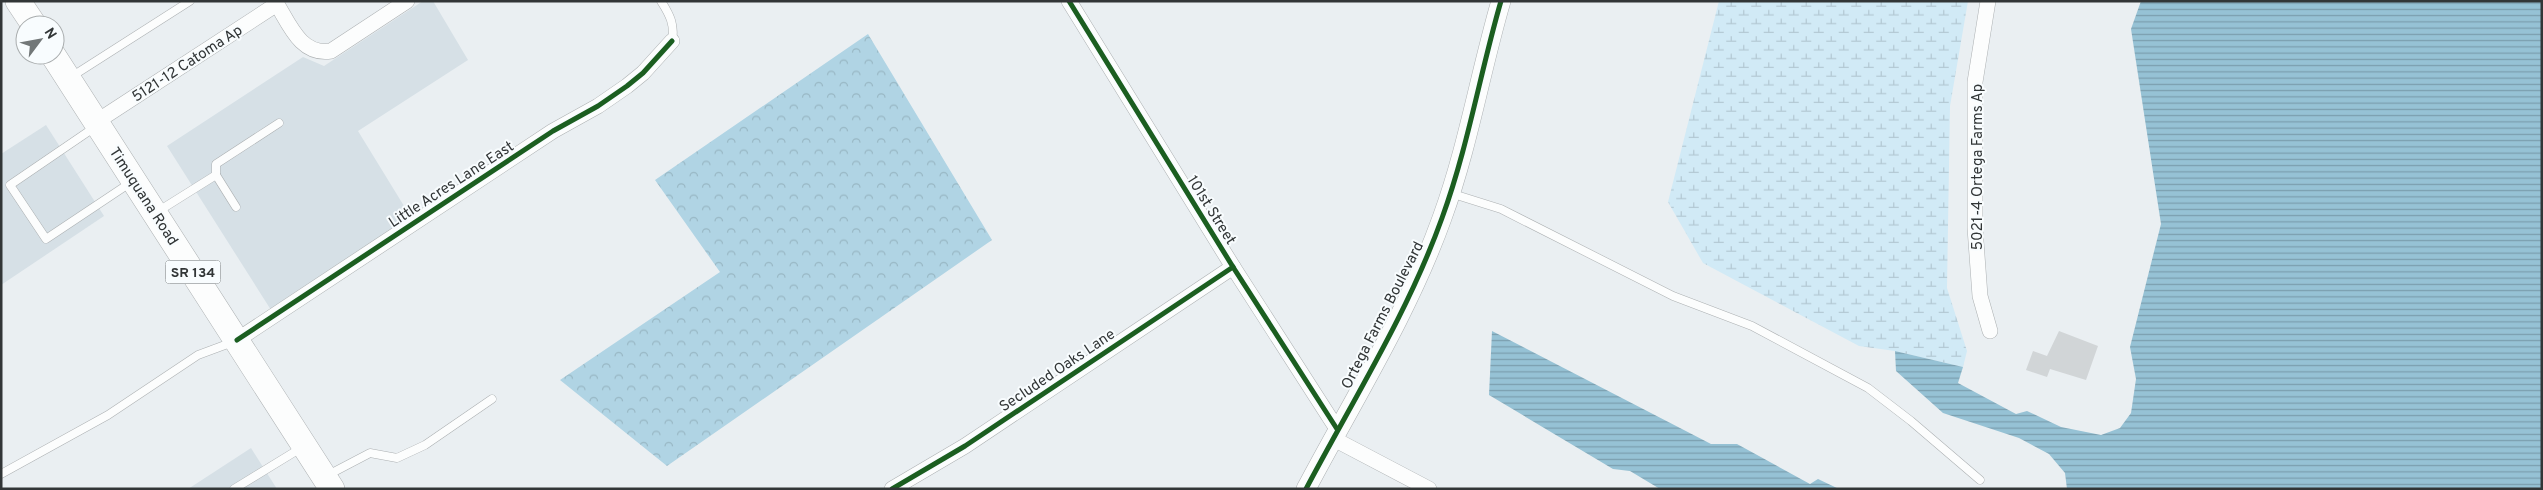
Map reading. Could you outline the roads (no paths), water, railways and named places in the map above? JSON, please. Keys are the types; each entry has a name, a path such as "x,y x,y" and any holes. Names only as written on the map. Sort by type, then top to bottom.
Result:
{"main road":[{"path":"18,1 27,15"},
{"name":"Timuquana Road","path":"59,65 328,483"}],"street":[{"path":"276,3 301,42 311,50 321,52 331,51 407,1"},
{"name":"101st Street","path":"1069,1 1335,434"},
{"name":"Ortega Farms Boulevard","path":"1306,489 1402,311 1434,241 1450,193 1500,1"},
{"name":"5021-4 Ortega Farms Ap","path":"1988,1 1975,82 1975,228 1980,296 1990,331"},
{"name":"5121-12 Catoma Ap","path":"97,123 276,3"},
{"name":"Little Acres Lane East","path":"237,340 554,131 598,106 643,74 672,41"},
{"name":"Secluded Oaks Lane","path":"892,489 965,446 1233,268"},
{"path":"1335,434 1428,489"}],"lane":[{"path":"68,79 190,1"},
{"path":"662,1 674,28 672,41"},
{"path":"97,123 10,185 46,239 134,181"},
{"path":"236,208 216,175 216,164 279,123"},
{"path":"155,213 216,175"},
{"path":"1450,193 1501,209 1673,296 1752,326 1859,384 1911,421 1980,480"},
{"path":"1,474 108,415 198,355 237,340"},
{"path":"328,483 370,453 397,458 426,445 492,399"},
{"path":"234,489 304,446"}]}
